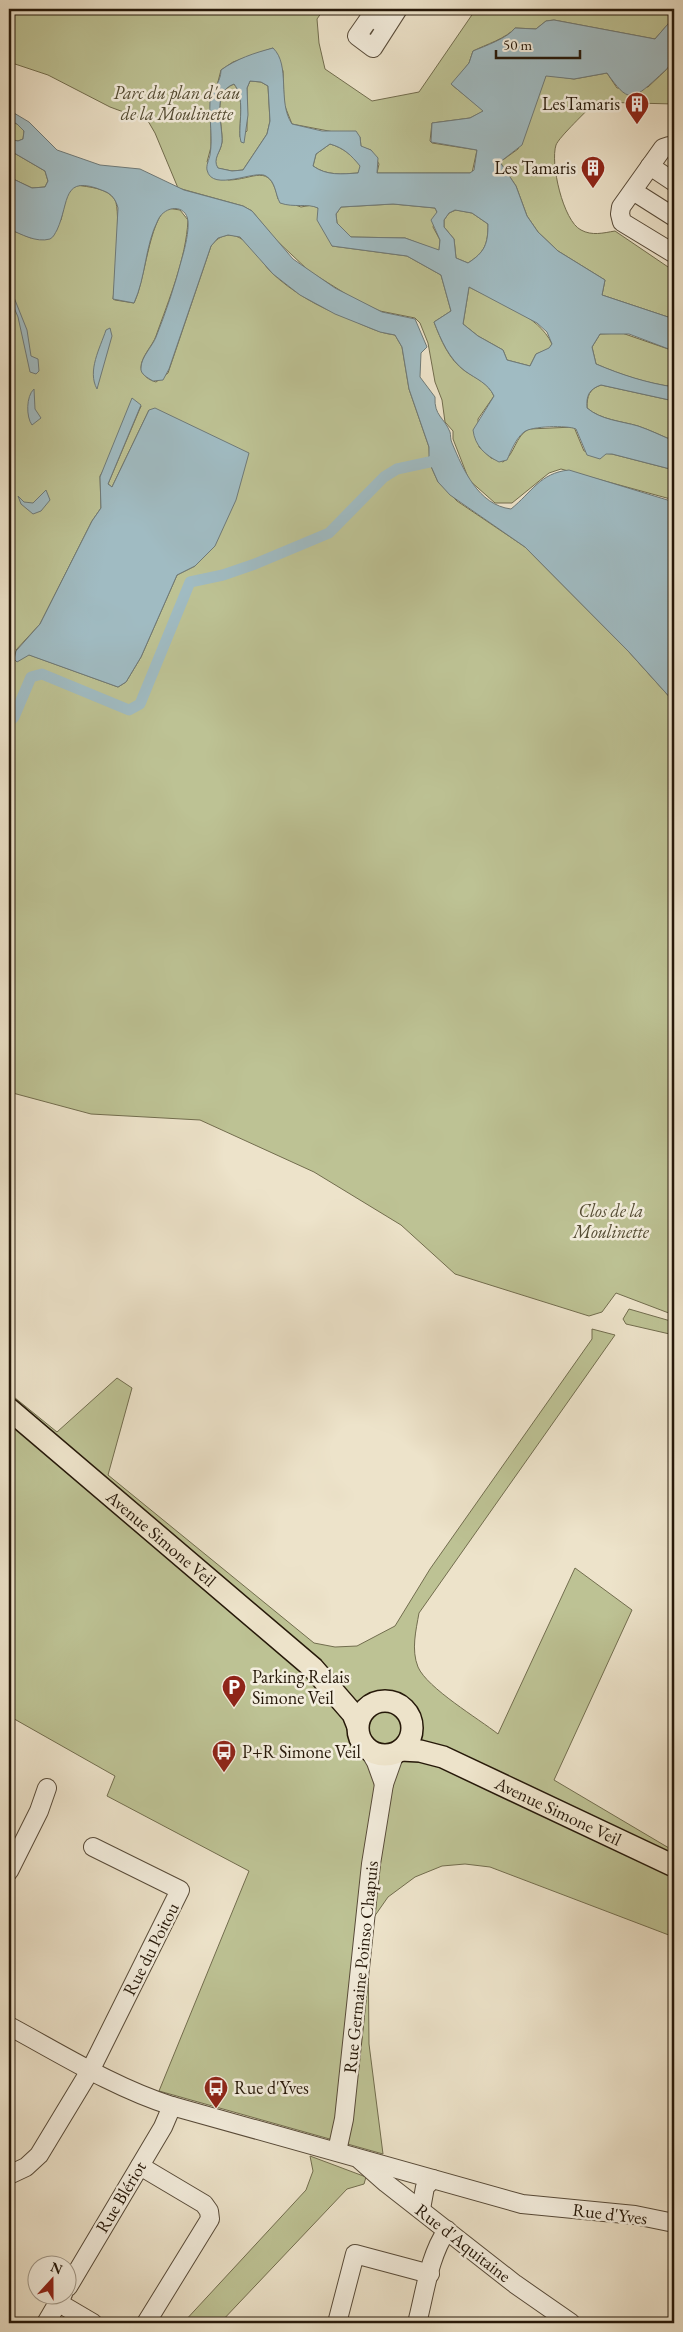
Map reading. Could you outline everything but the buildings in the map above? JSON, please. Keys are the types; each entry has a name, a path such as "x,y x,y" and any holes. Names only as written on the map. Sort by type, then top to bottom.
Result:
{"main road":[{"name":"Avenue Simone Veil","path":"9,1410 313,1668"},
{"path":"313,1668 365,1699 375,1702 388,1700 400,1705 409,1714 412,1726 410,1738 398,1752"},
{"path":"313,1668 354,1714 358,1724 359,1737 369,1750 382,1755 420,1751 443,1757"},
{"path":"358,1724 364,1710 375,1702"},
{"path":"412,1726 443,1757"},
{"name":"Avenue Simone Veil","path":"443,1757 674,1866"}],"street":[{"path":"386,27 398,9"},
{"path":"674,148 669,146 663,148 621,207 620,214 622,222 673,253 674,251"},
{"path":"650,166 674,182"},
{"path":"633,190 674,217"},
{"name":"Rue Germaine Poinso Chapuis","path":"369,1750 376,1762 384,1784"},
{"name":"Rue Germaine Poinso Chapuis","path":"337,2151 344,2119 367,1902 384,1784 398,1752"},
{"path":"9,1871 39,1811 47,1788"},
{"name":"Rue du Poitou","path":"91,2069 180,1890 93,1846"},
{"name":"Rue d'Yves","path":"9,2026 154,2100 172,2106 538,2207 635,2215 674,2224"},
{"path":"9,2175 26,2167 39,2155 91,2069"},
{"name":"Rue Blériot","path":"78,2270 163,2127 172,2106"},
{"name":"Rue d'Aquitaine","path":"358,2158 366,2167 515,2284 571,2323"},
{"path":"140,2166 204,2204 209,2210 210,2219 146,2323"},
{"path":"406,2199 407,2182 414,2174"},
{"path":"421,2209 425,2187 433,2179"},
{"path":"416,2323 441,2240 447,2230"},
{"path":"337,2323 353,2250 430,2274"},
{"path":"46,2323 58,2304"},
{"path":"68,2304 93,2323"}],"green space":[{"name":"Parc du plan d'eau de la Moulinette","path":"9,9 324,9 317,19 319,43 325,69 372,101 419,92 476,9 674,9 674,17 655,39 554,20 546,21 536,29 515,28 501,38 473,51 469,63 452,85 484,111 470,118 432,123 430,141 432,143 477,150 472,173 377,173 379,164 371,150 361,147 360,137 292,124 284,104 283,71 273,48 233,62 221,70 211,109 211,147 207,162 228,180 260,175 266,176 275,187 278,199 301,207 312,205 318,208 332,246 407,256 441,275 451,311 434,322 440,336 454,361 485,384 494,396 478,419 479,447 491,458 503,462 507,459 521,436 529,429 574,427 584,451 612,454 674,470 674,500 561,469 549,473 512,503 495,503 469,480 453,439 453,431 445,422 442,400 435,382 428,343 420,323 415,318 380,311 354,299 309,271 275,239 252,211 243,206 178,188 148,121 110,107 48,75 9,62"},
{"path":"674,58 674,104 595,102 558,141 555,165 564,204 575,225 589,233 598,234 615,231 674,271 670,281 674,292 674,319 602,295 605,280 558,251 538,232 527,216 516,186 500,162 518,149 546,75 574,79 607,73 617,88 648,87 666,70"},
{"path":"250,81 261,82 268,86 270,121 267,134 243,170 232,171 217,168 216,158 222,142 220,102 223,94 227,88 234,84 239,96 241,109 240,137 247,131 247,88"},
{"path":"9,120 17,124 24,131 23,139 18,141 9,139"},
{"path":"330,144 343,150 361,166 358,173 329,173 313,166 316,154"},
{"path":"9,150 45,171 48,181 45,187 32,188 9,177"},
{"name":"Clos de la Moulinette","path":"76,185 98,189 108,193 115,200 118,232 113,299 115,300 134,303 156,225 167,208 180,210 188,220 187,235 176,279 156,336 145,355 141,367 142,372 151,380 156,382 168,373 211,246 220,237 228,235 236,236 245,241 271,272 306,298 325,309 370,328 395,335 402,347 409,389 429,447 430,464 438,482 457,501 525,547 629,652 674,702 674,1315 616,1293 602,1312 589,1316 455,1274 401,1225 314,1172 200,1120 91,1114 9,1092 9,229 31,238 61,220 65,201 72,188","holes":["141,406 108,484 112,487 149,410 195,566 177,575 141,657 126,682 118,687 16,650 40,624 92,521 101,508 100,476"]},
{"path":"393,204 435,208 437,212 433,227 440,240 439,251 405,238 351,237 337,223 336,214 341,207"},
{"path":"456,210 472,213 488,224 486,242 482,251 468,263 456,258 454,239 444,227 444,220 449,213"},
{"path":"469,287 527,317 546,334 552,344 549,349 536,354 530,366 507,360 503,350 478,336 463,324"},
{"path":"622,333 674,351 674,387 634,378 596,364 592,347 600,334"},
{"path":"601,385 674,401 674,441 638,426 605,418 587,408 590,394"},
{"path":"629,1309 674,1322 674,1335 626,1324 623,1319"},
{"path":"592,1329 615,1335 419,1613 415,1654 418,1667 432,1684 454,1703 498,1734 575,1568 632,1610 554,1780 674,1851 674,1937 490,1867 465,1864 442,1866 415,1877 388,1897 374,1917 368,1939 369,2044 383,2154 159,2091 249,1871 107,1796 115,1776 9,1716 9,1393 57,1432 117,1378 132,1388 108,1475 314,1643 335,1647 357,1646 395,1626 430,1569 592,1339"},
{"path":"310,2156 366,2177 364,2184 347,2189 220,2323 183,2323 306,2190 313,2171"}],"water":[{"path":"674,17 675,47 672,63 642,91 636,94 625,94 607,73 574,79 546,76 522,145 500,162 516,186 527,216 538,232 558,251 605,280 602,295 674,319 674,351 629,334 600,334 592,347 596,364 635,378 674,387 674,401 601,385 591,391 588,397 587,408 611,420 638,426 674,441 674,470 612,454 606,454 600,459 587,455 576,429 565,427 541,427 528,430 524,432 514,445 507,460 499,462 489,456 478,445 473,430 494,396 485,384 454,361 440,336 434,322 451,311 441,275 407,256 332,246 317,220 318,208 280,203 274,185 266,176 253,175 217,180 211,177 207,170 211,142 210,102 221,75 221,70 252,54 273,48 278,55 283,74 285,105 292,124 322,131 356,131 360,137 361,146 371,150 378,158 377,173 470,173 474,170 477,150 431,142 432,123 470,118 483,111 451,84 469,63 473,51 502,38 515,28 536,29 546,21 554,20 655,39","holes":["250,81 261,82 268,86 270,121 267,134 243,170 232,171 218,168 216,158 222,142 220,101 227,88 234,84 239,96 241,109 240,137 241,142 244,143 248,115 247,88","330,144 339,148 350,155 360,166 358,173 335,174 318,169 313,166 316,154","393,204 435,208 437,212 431,220 440,240 439,250 405,238 351,237 337,223 336,214 341,207","455,210 472,213 488,224 486,242 482,251 468,263 456,258 454,239 444,227 444,220 449,213","469,287 537,323 547,332 552,344 549,348 536,354 530,366 507,360 503,350 478,336 463,324"]},
{"path":"9,110 29,122 57,150 100,165 140,169 184,190 243,206 252,211 293,259 335,288 382,312 415,319 427,347 421,353 420,377 435,397 436,408 448,427 451,442 461,464 473,484 489,501 511,509 543,479 569,470 674,502 674,702 629,652 525,547 450,495 438,482 430,464 415,464 414,462 429,457 429,447 409,389 402,347 395,335 380,332 335,314 300,295 273,274 240,237 228,235 218,238 211,246 169,369 163,380 153,381 145,376 141,370 141,364 160,328 173,288 188,230 186,215 175,208 165,211 161,215 150,240 141,283 134,303 113,299 118,208 115,200 109,194 90,186 74,188 69,193 57,230 50,239 34,239 9,229 9,177 32,188 45,187 48,181 45,171 9,150 9,139 18,141 23,139 24,131 17,124 9,120"},
{"path":"9,285 27,330 31,356 38,359 39,371 36,374 30,372 18,317 9,296"},
{"path":"110,328 112,336 97,389 93,375 95,360 106,330"},
{"path":"34,389 35,409 41,418 32,425 28,407 29,396"},
{"path":"132,398 141,405 108,484 112,487 149,410 155,408 249,453 236,500 215,546 195,566 177,575 141,657 126,682 118,687 29,655 17,662 14,659 16,651 40,624 92,521 101,508 100,477"},
{"path":"46,490 50,500 41,511 33,514 21,504 18,496 24,502 33,503"}],"waterway":[{"path":"9,722 14,717 31,677 42,674 129,710 140,704 190,582 223,575 255,564 329,533 384,477 397,469 434,461"}],"place":[{"name":"LesTamaris","path":"637,125"},
{"name":"Les Tamaris","path":"593,189"},
{"name":"Parking Relais Simone Veil","path":"234,1708"},
{"name":"P+R Simone Veil","path":"224,1773"},
{"name":"Rue d'Yves","path":"216,2109"}]}
